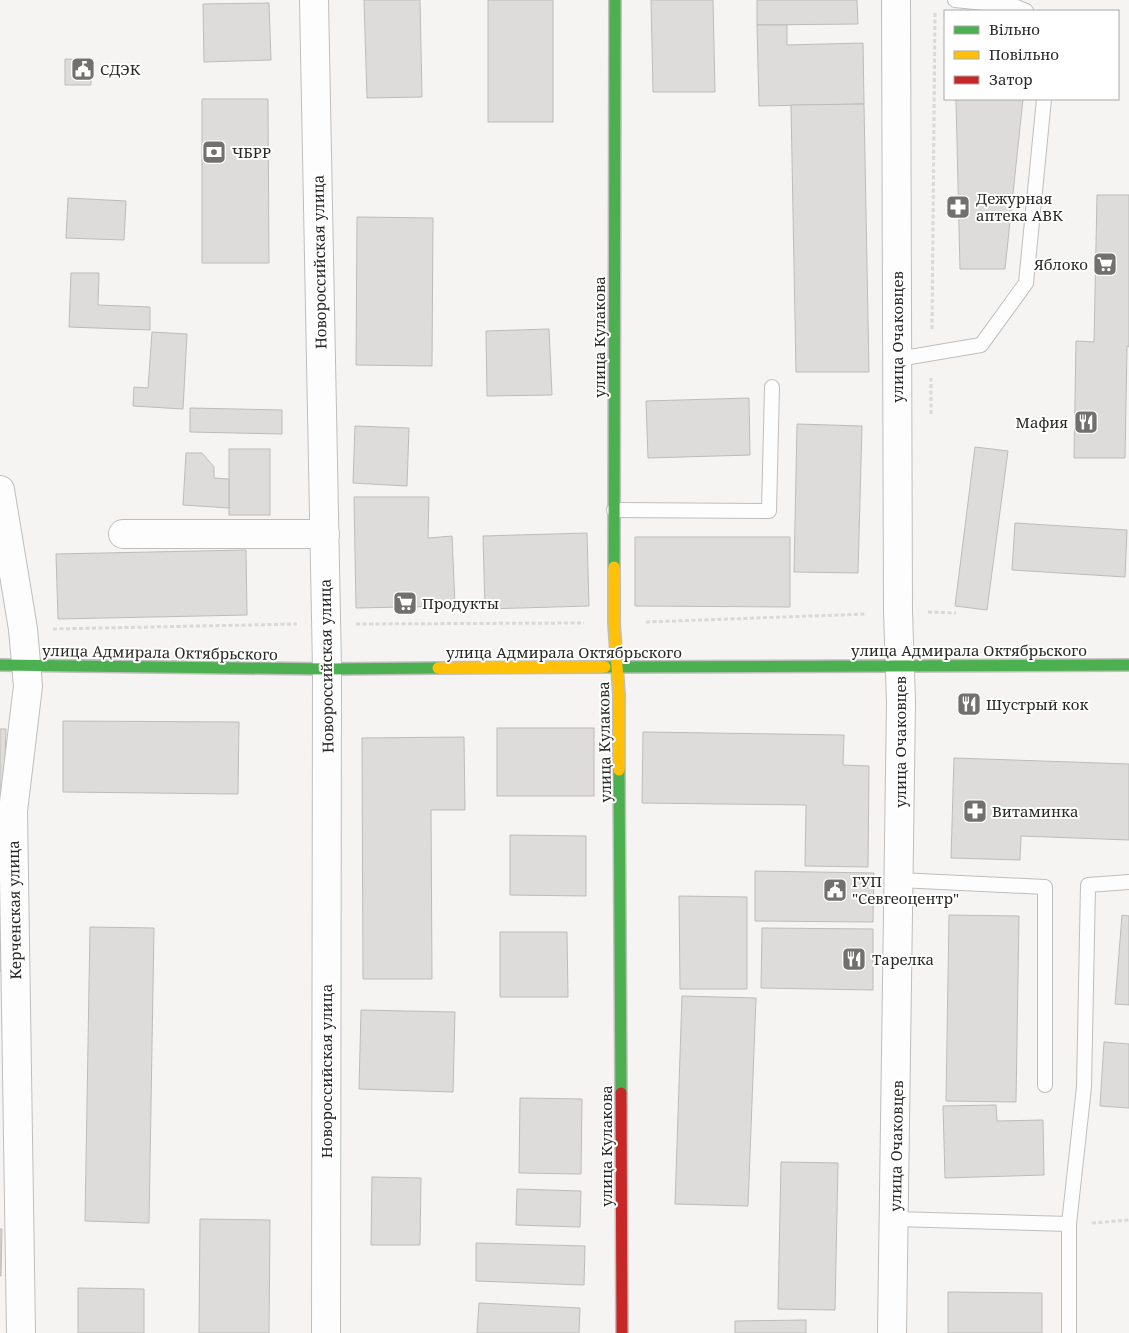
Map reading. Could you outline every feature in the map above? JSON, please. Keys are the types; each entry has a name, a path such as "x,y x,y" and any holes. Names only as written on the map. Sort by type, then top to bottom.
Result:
{"street":[{"name":"Новороссийская улица","path":"314,0 327,669 326,1333"},
{"name":"улица Кулакова","path":"615,0 614,623 619,705 622,1333"},
{"name":"улица Очаковцев","path":"892,1333 901,702 898,611 896,0"},
{"name":"Керченская улица","path":"0,490 23,629 13,666 28,686 13,811 21,1333"},
{"path":"123,534 325,534"},
{"name":"улица Адмирала Октябрьского","path":"13,666 327,669 617,666 1129,665"}],"lane":[{"path":"955,0 1014,6 1024,10"},
{"path":"898,359 981,345 1026,283 1044,100"},
{"path":"614,510 769,511 772,387"},
{"path":"899,880 1045,887 1045,1085"},
{"path":"1069,1333 1068,1224 1084,1087 1088,885 1129,882"},
{"path":"894,1219 1068,1224"}],"path":[{"path":"931,423 935,10"},
{"path":"929,602 929,612"},
{"path":"23,629 326,624 614,623 878,614 898,611 956,614"},
{"path":"1068,1224 1129,1220"}],"building":[{"path":"364,0 420,0 422,97 367,98"},
{"path":"488,0 553,0 553,122 488,122"},
{"path":"651,0 713,0 715,92 653,92"},
{"path":"757,0 857,0 858,24 757,25"},
{"path":"269,3 271,60 204,62 203,4"},
{"path":"757,25 787,25 787,45 863,43 864,104 759,106"},
{"path":"65,59 91,60 91,85 65,85"},
{"path":"202,99 268,99 269,263 202,263"},
{"path":"956,100 1023,100 1005,269 960,269"},
{"path":"864,104 869,372 796,372 791,105"},
{"path":"1097,195 1129,195 1129,347 1127,346 1125,458 1074,458 1076,341 1094,342"},
{"path":"68,198 126,201 124,240 66,238"},
{"path":"357,217 433,218 432,366 356,365"},
{"path":"71,273 99,273 98,305 150,307 150,330 69,327"},
{"path":"549,329 552,395 487,396 486,331"},
{"path":"152,332 187,334 183,409 133,406 134,387 148,388"},
{"path":"749,398 750,455 648,458 646,401"},
{"path":"190,408 282,410 282,434 190,432"},
{"path":"797,424 862,426 858,573 794,572"},
{"path":"355,426 409,428 407,486 353,483"},
{"path":"975,447 1008,451 987,610 955,606"},
{"path":"229,449 270,449 270,515 229,515"},
{"path":"186,453 202,453 214,467 214,478 229,479 229,508 183,505"},
{"path":"354,497 429,497 428,538 452,536 455,606 356,608"},
{"path":"1015,523 1127,530 1125,577 1012,570"},
{"path":"587,533 589,606 485,609 483,536"},
{"path":"635,537 790,537 790,607 635,606"},
{"path":"246,550 247,615 58,619 56,554"},
{"path":"63,721 239,722 238,794 63,792"},
{"path":"497,728 594,728 594,796 497,796"},
{"path":"0,729 6,729 4,792 0,791"},
{"path":"643,732 844,735 843,765 869,766 868,867 805,866 806,805 642,803"},
{"path":"464,737 465,810 431,810 432,979 363,979 362,738"},
{"path":"954,758 1129,764 1129,840 1021,836 1020,860 951,858"},
{"path":"510,835 586,836 586,896 510,895"},
{"path":"755,871 874,873 873,922 755,921"},
{"path":"679,896 747,897 747,989 680,989"},
{"path":"949,915 1019,916 1016,1102 946,1101"},
{"path":"1122,915 1129,916 1129,1005 1115,1004"},
{"path":"90,927 154,928 149,1223 85,1221"},
{"path":"0,928 8,928 8,971 0,971"},
{"path":"762,928 873,929 873,990 761,988"},
{"path":"500,932 567,932 568,997 500,997"},
{"path":"682,996 756,998 748,1206 675,1204"},
{"path":"361,1010 455,1012 453,1092 359,1089"},
{"path":"1104,1042 1129,1044 1129,1108 1100,1106"},
{"path":"520,1098 582,1099 581,1174 519,1173"},
{"path":"996,1105 997,1121 1043,1120 1044,1175 945,1178 943,1106"},
{"path":"781,1162 838,1163 835,1310 778,1309"},
{"path":"372,1177 421,1178 420,1245 371,1245"},
{"path":"517,1189 581,1191 580,1227 516,1225"},
{"path":"200,1219 270,1220 269,1333 199,1333"},
{"path":"0,1229 2,1229 1,1276 0,1276"},
{"path":"476,1243 585,1246 584,1285 476,1281"},
{"path":"78,1288 144,1289 144,1333 78,1333"},
{"path":"948,1292 1042,1293 1042,1333 948,1333"},
{"path":"479,1303 580,1308 579,1333 477,1333"},
{"path":"806,1320 806,1333 735,1333 735,1321"}],"traffic: fast":[{"path":"614,567 615,0"},
{"path":"0,665 327,669 438,668"},
{"path":"605,667 1129,665"},
{"path":"619,770 621,1093"}],"traffic: slow":[{"path":"614,567 614,623 619,695 619,770"},
{"path":"438,668 605,667"}],"traffic: jam":[{"path":"621,1093 622,1333"}],"place":[{"name":"СДЭК","path":"83,69"},
{"name":"ЧБРР","path":"214,152"},
{"name":"Дежурная аптека АВК","path":"958,207"},
{"name":"Яблоко","path":"1105,264"},
{"name":"Мафия","path":"1086,422"},
{"name":"Продукты","path":"405,603"},
{"name":"Шустрый кок","path":"969,704"},
{"name":"Витаминка","path":"975,811"},
{"name":"ГУП \"Севгеоцентр\"","path":"835,890"},
{"name":"Тарелка","path":"854,959"}]}
